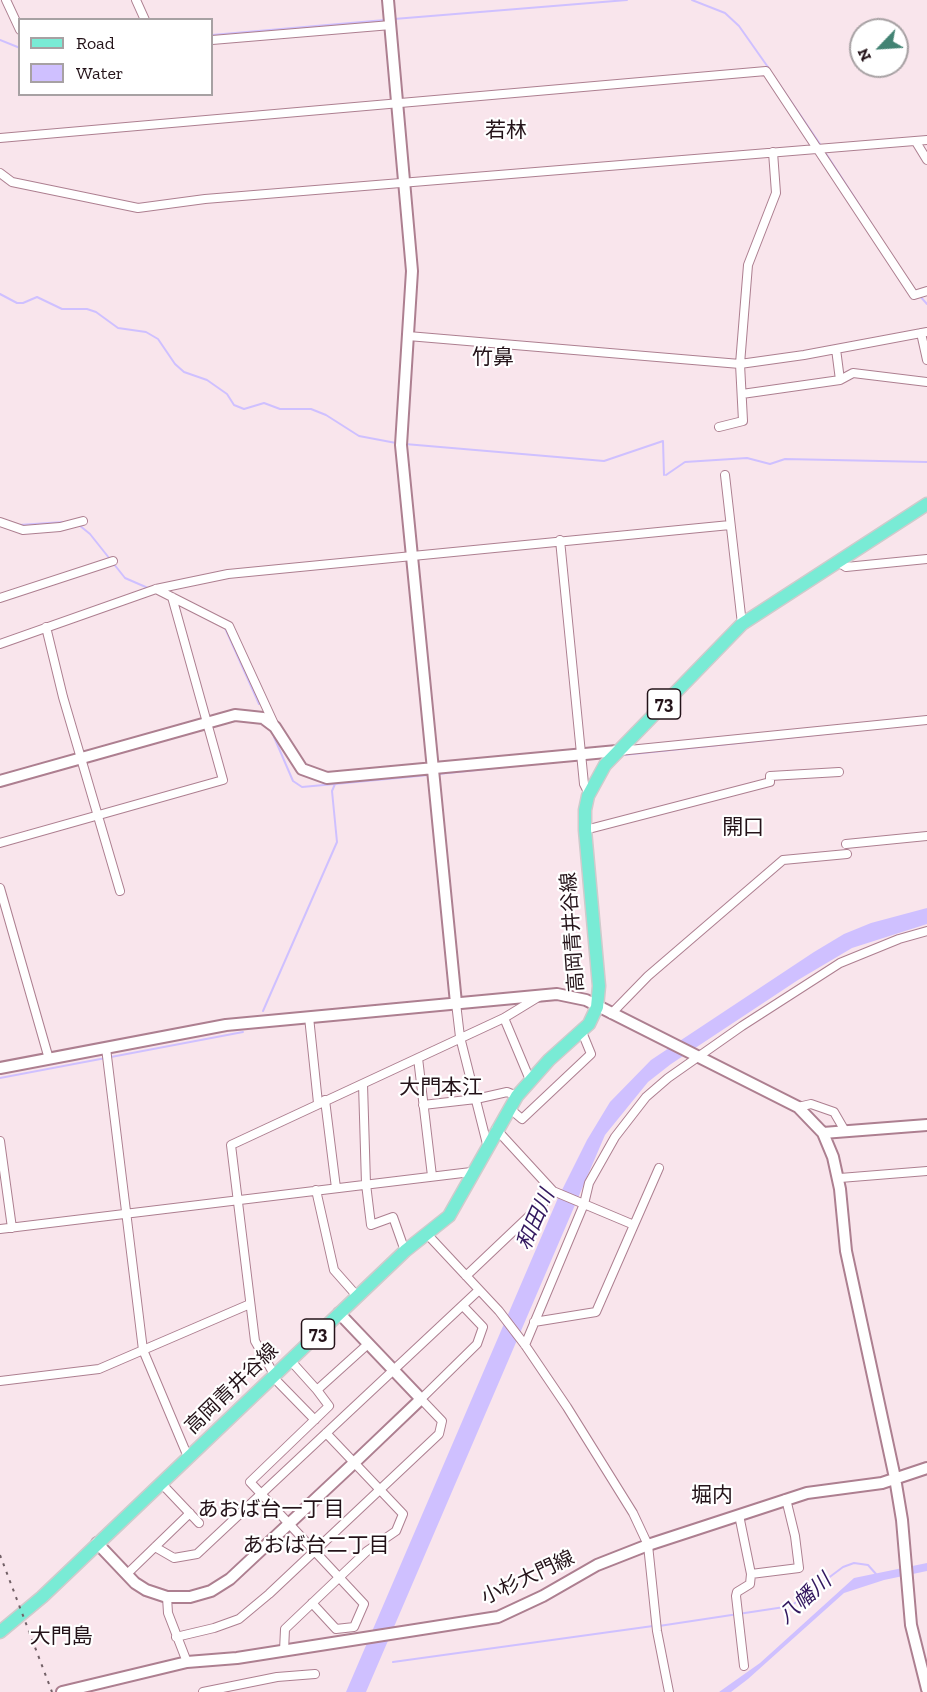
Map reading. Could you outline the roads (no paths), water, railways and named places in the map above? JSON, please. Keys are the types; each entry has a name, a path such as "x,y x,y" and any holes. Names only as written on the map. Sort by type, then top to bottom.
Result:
{"main road":[{"name":"高岡青井谷線","path":"0,1632 405,1251 427,1234 458,1204 471,1172 517,1096 549,1060 582,1032 592,1019 597,1007 599,986 585,830 589,794 605,765 742,624 927,504"}],"street":[{"path":"6,0 18,26"},
{"path":"136,0 144,18"},
{"path":"388,0 412,271 401,445 460,1037 488,1144"},
{"path":"213,40 392,25"},
{"path":"0,138 766,72 914,296 927,291"},
{"path":"0,173 12,182 138,208 205,200 927,140"},
{"path":"916,142 927,159"},
{"path":"719,427 743,421 740,364 748,265 776,193 773,152"},
{"path":"408,336 740,364 924,333 927,360"},
{"path":"836,349 840,380"},
{"path":"742,394 840,380 853,373 927,382"},
{"path":"725,475 742,624"},
{"path":"0,522 22,530 83,522"},
{"path":"0,644 156,589 228,574 730,525"},
{"path":"560,540 584,784 589,794"},
{"path":"838,562 846,567 927,559"},
{"path":"0,597 113,561"},
{"path":"156,589 229,626 275,727 294,758 302,769 327,778 927,720"},
{"path":"0,843 223,780 172,597"},
{"path":"46,627 51,652 120,891"},
{"path":"0,781 207,722 249,715 263,718 275,727"},
{"path":"585,830 770,782 770,776 839,772"},
{"path":"846,844 927,836"},
{"path":"611,1014 648,976 783,860 847,854"},
{"path":"0,888 49,1059"},
{"path":"525,1345 599,1164 631,1115 660,1084 840,963 899,939 927,931"},
{"path":"315,1419 274,1376 256,1344 231,1145 504,1018 542,995"},
{"path":"0,1068 226,1025 542,995 572,997 597,1007 798,1107 822,1133 833,1157 840,1189 846,1251 895,1478 902,1520 911,1625 927,1689"},
{"path":"309,1017 336,1188"},
{"path":"504,1018 530,1080"},
{"path":"509,1108 522,1119 591,1054 582,1032"},
{"path":"106,1048 143,1350 188,1457"},
{"path":"418,1058 432,1176"},
{"path":"363,1083 366,1184 371,1225 393,1217 405,1251"},
{"path":"423,1105 476,1099 507,1092 517,1096"},
{"path":"798,1107 811,1104 834,1112 845,1131"},
{"path":"822,1133 927,1125"},
{"path":"496,1129 553,1191 634,1225"},
{"path":"0,1141 12,1228"},
{"path":"534,1322 596,1312 659,1168"},
{"path":"840,1178 927,1171"},
{"path":"0,1229 471,1172"},
{"path":"316,1190 334,1270 357,1296"},
{"path":"466,1275 544,1202"},
{"path":"427,1234 466,1275 525,1345 633,1513 648,1545 657,1631 669,1692"},
{"path":"155,1547 174,1558 197,1554 479,1290"},
{"path":"0,1381 99,1369 250,1304"},
{"path":"97,1543 146,1590 167,1597 190,1597 211,1591 230,1579 477,1344 483,1327 463,1306"},
{"path":"176,1637 239,1619 439,1434 442,1421 339,1314"},
{"path":"317,1390 368,1344"},
{"path":"290,1360 329,1406 250,1482 364,1604 354,1627 336,1629 312,1603"},
{"path":"284,1651 285,1629 367,1551 396,1531 403,1514 326,1433"},
{"name":"小杉大門線","path":"62,1692 187,1662 284,1651 498,1617 543,1596 597,1565 648,1545 807,1492 882,1483 927,1468"},
{"path":"161,1483 199,1523"},
{"path":"752,1574 799,1568 795,1536 786,1499"},
{"path":"127,1574 190,1513"},
{"path":"740,1515 752,1574 750,1584 736,1592 744,1666"},
{"path":"167,1597 168,1613 187,1662"},
{"path":"203,1692 278,1677 315,1674"}],"water":[{"path":"927,908 927,924 852,948 798,980 671,1064 648,1082 605,1135 366,1692 346,1692 558,1198 587,1140 610,1102 651,1060 814,952 844,934 871,923"},
{"path":"927,1563 927,1571 884,1580 844,1593 748,1679 731,1692 719,1692 760,1663 854,1578"}],"waterway":[{"path":"394,19 627,0"},
{"path":"692,0 725,13 739,26 770,70"},
{"path":"213,35 385,20"},
{"path":"0,40 18,47"},
{"path":"773,75 822,147"},
{"path":"825,152 871,223"},
{"path":"0,294 17,303 37,297 62,309 87,309 96,312 118,328 146,332 158,339 175,364 184,372 207,380 227,394 234,405 244,409 264,403 280,409 311,409 326,415 359,436 396,443"},
{"path":"919,295 927,304"},
{"path":"405,444 604,461 663,441 664,475"},
{"path":"666,475 685,462 747,458 770,464 785,459 927,462"},
{"path":"19,525 64,522"},
{"path":"79,525 90,534 125,578 148,588"},
{"path":"225,628 259,704"},
{"path":"623,755 853,731"},
{"path":"274,737 293,781 302,787 335,784"},
{"path":"438,774 524,765"},
{"path":"263,1011 337,842 332,791 335,784 429,775"},
{"path":"0,1078 243,1032"},
{"name":"八幡川","path":"659,1626 791,1606 843,1567 854,1563 868,1565 876,1574"},
{"path":"393,1662 653,1626"}],"railway":[{"path":"0,1555 52,1692"}],"district":[{"name":"若林","path":"506,131"},
{"name":"竹鼻","path":"493,358"},
{"name":"開口","path":"743,828"},
{"name":"大門本江","path":"441,1088"},
{"name":"堀内","path":"712,1496"},
{"name":"あおば台一丁目","path":"271,1510"},
{"name":"あおば台二丁目","path":"316,1546"},
{"name":"大門島","path":"61,1637"}],"water label":[{"name":"和田川","path":"536,1220"}]}
